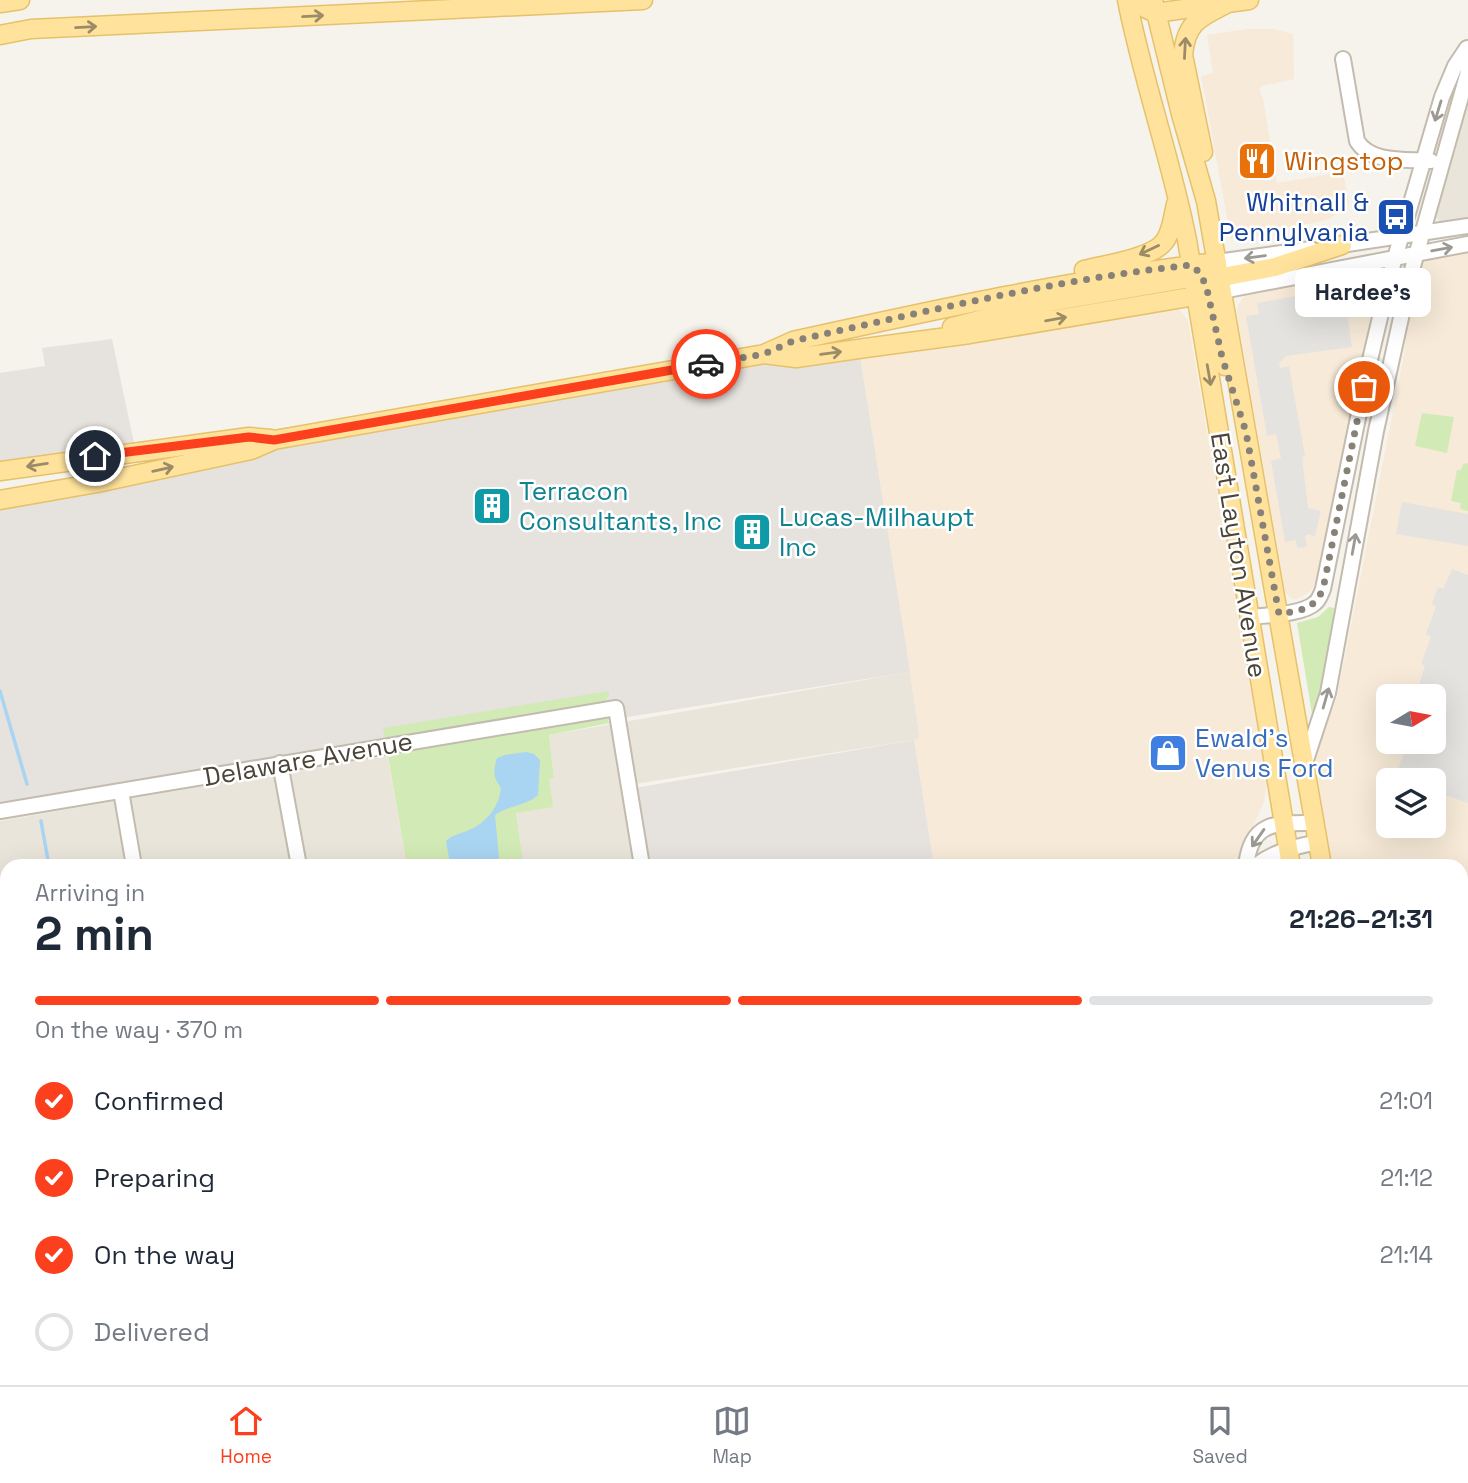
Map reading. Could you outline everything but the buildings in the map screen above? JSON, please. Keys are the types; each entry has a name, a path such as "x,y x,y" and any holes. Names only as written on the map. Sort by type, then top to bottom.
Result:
{"main road":[{"path":"0,3 20,0"},
{"path":"9,33 642,0"},
{"path":"1129,2 1154,6 1249,0"},
{"path":"1129,2 1168,117 1207,279"},
{"name":"East Layton Avenue","path":"1129,2 1140,61 1178,193 1207,279 1246,432 1321,859"},
{"path":"1206,201 1205,167 1183,55 1185,38 1192,24 1228,3"},
{"name":"East Layton Avenue","path":"1154,6 1206,201 1207,279 1250,617 1289,857"},
{"path":"1025,291 1150,252 1164,243 1171,227 1178,193"},
{"path":"764,354 796,358 884,346 1275,267 1342,245"},
{"path":"0,500 251,450 274,440 764,354 793,341 1025,291 1150,270 1207,279"},
{"path":"0,471 249,437 274,440"},
{"path":"74,459 78,486"}],"street":[{"path":"1250,617 1279,614 1311,606 1318,601 1323,589 1368,364 1395,257 1442,97 1455,66 1467,47"},
{"path":"1305,763 1328,692 1376,431 1416,254 1468,72 1467,47"},
{"path":"1343,59 1357,141 1362,149 1372,156 1443,162"},
{"path":"1342,245 1468,226"},
{"path":"1207,279 1395,257 1468,244"},
{"name":"Delaware Avenue","path":"0,811 616,708 641,859"},
{"path":"280,763 298,859"},
{"path":"121,791 133,859"},
{"path":"1247,859 1259,832 1270,825 1315,823"},
{"path":"1265,859 1270,855 1289,857 1318,842"}],"shaded area":[{"path":"1247,29 1274,29 1293,34 1294,79 1259,89 1263,98 1277,183 1343,172 1349,204 1328,220 1231,239 1201,76 1213,73 1207,35"},
{"path":"1468,100 1468,217 1440,221 1435,217 1436,207"},
{"path":"1468,251 1468,859 1331,859 1314,759 1337,697 1404,355 1408,316 1420,268 1428,259"},
{"path":"1369,270 1378,277 1380,286 1359,375 1319,576 1311,591 1292,599 1285,592 1237,315 1238,305 1245,295 1252,292"},
{"path":"1343,288 1352,347 1286,356 1279,364 1280,368 1289,366 1305,456 1302,457 1308,508 1321,511 1315,536 1307,534 1307,547 1297,548 1296,540 1285,542 1271,461 1281,458 1276,434 1267,436 1246,316 1259,314 1257,303"},
{"path":"1175,307 1181,311 1188,321 1267,782 1264,802 1238,859 933,859 914,740 920,738 860,356"},
{"path":"112,339 134,443 0,465 0,373 45,366 42,348"},
{"path":"764,354 860,356 910,672 609,720 385,745 0,811 0,500"},
{"path":"1402,502 1468,514 1468,546 1396,534"},
{"path":"1452,569 1468,575 1468,803 1446,795 1446,768 1399,768 1403,754 1446,754 1446,684 1419,684 1425,666 1421,664 1431,637 1426,634 1436,606 1432,604 1438,587 1443,589"},
{"path":"910,672 920,739 622,786 634,859 523,859 516,813 549,779 554,778 549,735"},
{"path":"914,740 933,859 641,859 629,789"},
{"path":"387,754 406,859 0,859 0,821"}],"green space":[{"path":"1422,413 1454,417 1447,453 1415,446"},
{"path":"1468,463 1468,511 1460,509 1461,503 1451,501 1457,470 1461,470 1463,464"},
{"path":"1329,607 1334,608 1329,651 1313,720 1297,623 1318,617"},
{"path":"609,691 602,705 604,715 610,723 549,735 554,778 549,779 553,807 516,813 523,859 406,859 383,728"}],"water":[{"path":"526,752 534,754 540,760 538,795 495,815 499,858 449,859 446,841 480,824 497,802 501,788 494,774 495,767 497,758"}],"waterway":[{"path":"0,691 27,784"},
{"path":"41,821 48,859"}],"way so far":[{"path":"706,364 764,354 793,341 1025,291 1191,265 1202,276 1206,285 1222,357 1246,432 1279,614 1311,606 1318,601 1323,589 1364,387"}],"place":[{"name":"Wingstop","path":"1257,161"},
{"name":"Whitnall & Pennylvania","path":"1396,217"},
{"name":"Hardee's","path":"1364,387"},
{"name":"Terracon Consultants, Inc","path":"492,506"},
{"name":"Lucas-Milhaupt Inc","path":"752,532"},
{"name":"Ewald's Venus Ford","path":"1168,753"}],"route":[{"path":"95,456 249,437 274,440 706,364"}]}
